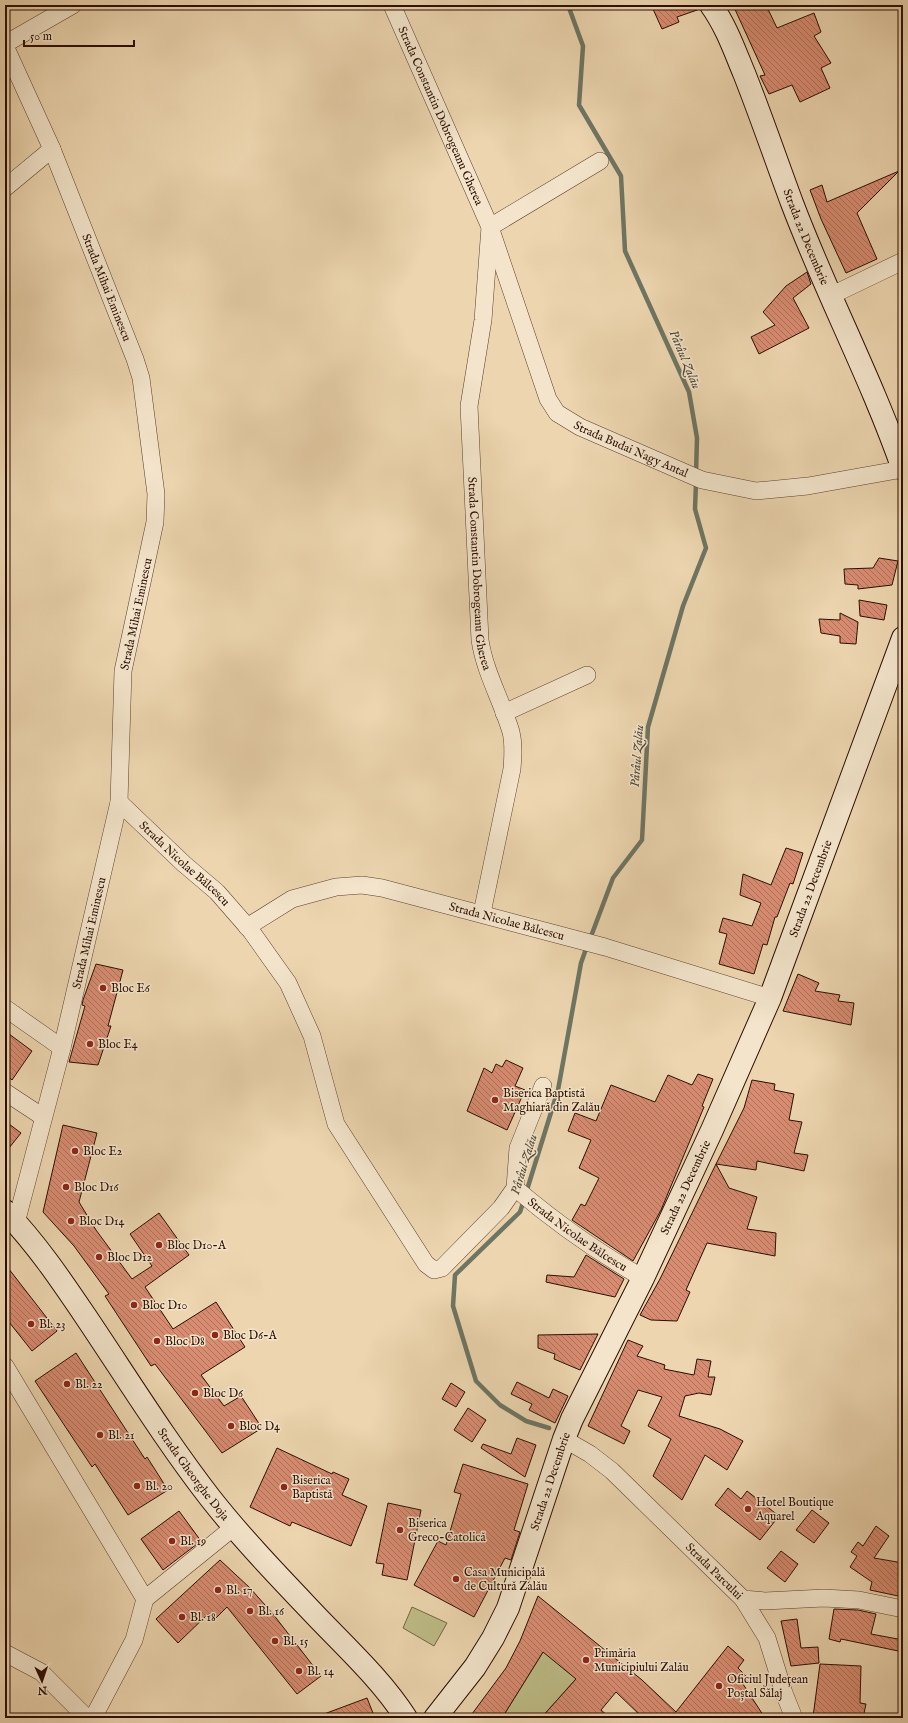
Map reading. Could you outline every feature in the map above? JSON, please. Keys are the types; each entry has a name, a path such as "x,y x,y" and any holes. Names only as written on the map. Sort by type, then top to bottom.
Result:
{"main road":[{"name":"Strada 22 Decembrie","path":"711,5 727,31 733,45 830,296 870,385 903,469"},
{"name":"Strada 22 Decembrie","path":"435,1718 475,1667 493,1638 508,1608 564,1439 643,1278 712,1130 770,998 903,638"},
{"name":"Strada Gheorghe Doja","path":"11,1217 62,1283 183,1460 234,1527 296,1596 357,1657 406,1718"}],"street":[{"name":"Strada Mihai Eminescu","path":"11,1217 43,1117 62,1048 119,802 123,671 155,522 156,494 141,378 136,359 52,149 5,45 73,5"},
{"name":"Strada Constantin Dobrogeanu Gherea","path":"392,5 490,227 483,320 469,406 480,640 483,657 504,713 512,743 512,769 482,913"},
{"path":"5,188 52,149"},
{"path":"490,227 600,161"},
{"name":"Strada Budai Nagy Antal","path":"490,227 548,399 557,413 580,427 702,480 756,491 808,486 903,469"},
{"path":"830,296 903,261"},
{"path":"504,713 587,675"},
{"name":"Strada Nicolae Bălcescu","path":"119,802 184,864 217,892 247,927 288,983 312,1036 336,1124 426,1264 434,1270 442,1268 501,1208 515,1188 540,1209 596,1250 643,1278"},
{"name":"Strada Nicolae Bălcescu","path":"247,927 292,899 336,887 362,885 382,888 482,913 605,947 770,998"},
{"path":"5,1008 62,1048"},
{"path":"515,1188 518,1148 543,1086"},
{"path":"5,1092 43,1117"},
{"path":"5,1366 144,1599"},
{"name":"Strada Parcului","path":"564,1439 590,1454 612,1471 743,1599 778,1602 824,1598 859,1600 903,1609"},
{"path":"93,1718 134,1640 144,1599 234,1527"},
{"path":"743,1599 767,1638 784,1693 794,1718"},
{"path":"5,1653 41,1672 87,1718"}],"shaded area":[{"path":"412,1607 447,1623 434,1646 403,1628"},
{"path":"550,1641 582,1672 541,1718 502,1718"}],"building":[{"path":"664,5 699,5 700,9 677,17 679,22 662,29 653,9"},
{"path":"733,5 766,5 777,28 814,13 821,32 814,36 831,63 821,68 830,88 800,102 792,85 769,94 760,76 765,75"},
{"path":"899,171 857,213 877,259 846,273 821,219 810,190 822,185 827,202"},
{"path":"807,272 811,284 793,298 809,328 759,354 751,337 775,325 763,312 786,286"},
{"path":"879,558 898,561 892,585 858,589 858,585 845,584 844,569 873,568"},
{"path":"859,600 887,605 884,620 860,616"},
{"path":"840,613 858,622 856,644 840,643 840,636 821,633 819,619 840,620"},
{"path":"786,848 803,853 793,884 790,883 777,917 775,917 767,945 763,944 754,974 719,964 727,934 719,932 723,918 752,926 761,903 740,895 743,874 771,885"},
{"path":"96,964 123,970 108,1026 111,1026 98,1065 69,1062 85,1006 82,1005 83,1000"},
{"path":"798,974 819,983 815,991 840,995 838,1001 854,1003 851,1025 783,1011"},
{"path":"5,1031 32,1051 12,1080 5,1074"},
{"name":"Biserica Baptistă Maghiară din Zalău","path":"506,1060 523,1068 515,1086 525,1090 507,1130 467,1111 484,1068 492,1073 496,1064 502,1067"},
{"path":"698,1074 713,1079 702,1106 704,1107 661,1210 633,1261 572,1220 581,1204 585,1206 599,1178 579,1168 591,1140 568,1131 575,1113 596,1121 611,1085 655,1102 668,1075 692,1085"},
{"path":"752,1080 775,1084 774,1090 794,1094 789,1120 802,1122 794,1153 808,1155 804,1171 757,1161 756,1170 716,1164 744,1108"},
{"path":"5,1121 21,1133 5,1153"},
{"path":"63,1125 97,1133 79,1202 96,1230 132,1279 152,1266 130,1234 159,1213 189,1255 145,1287 173,1329 216,1302 245,1347 201,1375 224,1406 241,1396 262,1428 222,1453 155,1364 151,1366 105,1296 109,1294 74,1246 43,1212"},
{"path":"716,1164 729,1188 757,1197 747,1229 776,1233 775,1256 707,1243 686,1290 690,1292 677,1321 651,1320 640,1315 660,1279"},
{"path":"586,1255 624,1279 615,1297 546,1282 547,1275 574,1277"},
{"name":"Bl. 23","path":"5,1264 57,1331 32,1351 5,1317"},
{"path":"598,1334 580,1370 554,1359 555,1354 538,1348 538,1335"},
{"path":"628,1340 643,1346 637,1356 665,1365 664,1369 694,1375 697,1359 711,1361 708,1377 715,1377 711,1395 699,1393 685,1396 679,1416 720,1429 743,1441 727,1470 705,1455 682,1500 653,1476 671,1439 648,1426 662,1397 638,1390 621,1426 630,1431 624,1444 588,1426"},
{"path":"76,1353 145,1459 147,1457 168,1490 128,1515 95,1464 92,1467 35,1381"},
{"path":"517,1382 549,1398 553,1389 568,1396 555,1423 529,1410 532,1404 511,1394"},
{"path":"451,1383 465,1392 456,1407 442,1399"},
{"path":"468,1408 486,1420 472,1442 454,1430"},
{"path":"517,1438 536,1445 525,1477 481,1448 483,1444 511,1454"},
{"path":"277,1448 332,1474 333,1472 349,1479 342,1495 367,1506 351,1546 292,1522 290,1526 250,1507"},
{"path":"463,1464 528,1484 514,1530 520,1532 511,1560 505,1558 474,1617 414,1585 438,1541 446,1545 461,1494 454,1492"},
{"path":"728,1488 741,1499 747,1491 779,1516 760,1540 715,1505"},
{"name":"Biserica Greco-Catolică","path":"388,1503 421,1510 407,1580 382,1575 384,1564 376,1563"},
{"path":"812,1510 829,1523 814,1543 796,1530"},
{"name":"Bl. 19","path":"179,1511 201,1541 163,1570 141,1539"},
{"path":"876,1526 889,1536 874,1558 903,1563 903,1597 870,1590 872,1582 850,1567 857,1556 851,1552 858,1542 863,1546"},
{"path":"781,1551 798,1564 785,1582 767,1568"},
{"path":"220,1560 250,1588 273,1614 321,1676 297,1694 227,1607 213,1621 208,1614 178,1643 156,1619"},
{"name":"Primăria Municipiului Zalău","path":"538,1596 642,1680 676,1712 728,1646 744,1660 738,1668 749,1679 743,1684 765,1718 643,1718 616,1692 601,1710 610,1718 541,1718 576,1679 543,1652 502,1718 469,1718 506,1668 520,1641"},
{"path":"834,1609 858,1610 876,1614 871,1634 903,1640 903,1652 841,1639 840,1642 829,1639"},
{"path":"797,1619 801,1648 818,1647 819,1663 791,1666 781,1621"},
{"path":"820,1664 861,1666 860,1703 866,1704 863,1718 813,1717"},
{"path":"367,1698 375,1718 316,1718 316,1717"}],"waterway":[{"name":"Pârâul Zalău","path":"568,5 583,46 579,105 621,176 625,251 689,392 697,438 696,474"},
{"name":"Pârâul Zalău","path":"590,939 613,878 642,840 648,727 683,606 706,548 695,509 696,482"},
{"name":"Pârâul Zalău","path":"526,1193 558,1090 581,963 587,946"},
{"name":"Pârâul Zalău","path":"524,1200 520,1212 455,1275 453,1306 476,1381 500,1405 526,1421 549,1428"}],"place":[{"name":"Bloc E6","path":"103,988"},
{"name":"Bloc E4","path":"90,1044"},
{"name":"Biserica Baptistă Maghiară din Zalău","path":"495,1100"},
{"name":"Bloc E2","path":"75,1151"},
{"name":"Bloc D16","path":"66,1187"},
{"name":"Bloc D14","path":"71,1221"},
{"name":"Bloc D10-A","path":"159,1245"},
{"name":"Bloc D12","path":"99,1257"},
{"name":"Bloc D10","path":"134,1305"},
{"name":"Bl. 23","path":"31,1324"},
{"name":"Bloc D6-A","path":"215,1335"},
{"name":"Bloc D8","path":"157,1341"},
{"name":"Bl. 22","path":"67,1384"},
{"name":"Bloc D6","path":"195,1393"},
{"name":"Bloc D4","path":"231,1426"},
{"name":"Bl. 21","path":"100,1435"},
{"name":"Bl. 20","path":"137,1486"},
{"name":"Biserica Baptistă","path":"284,1487"},
{"name":"Hotel Boutique Aquarel","path":"748,1509"},
{"name":"Biserica Greco-Catolică","path":"400,1530"},
{"name":"Bl. 19","path":"172,1541"},
{"name":"Casa Municipală de Cultură Zalău","path":"456,1579"},
{"name":"Bl. 17","path":"218,1590"},
{"name":"Bl. 16","path":"250,1611"},
{"name":"Bl. 18","path":"182,1617"},
{"name":"Bl. 15","path":"275,1641"},
{"name":"Primăria Municipiului Zalău","path":"586,1660"},
{"name":"Bl. 14","path":"299,1671"},
{"name":"Oficiul Județean Poștal Sălaj","path":"719,1686"}]}
